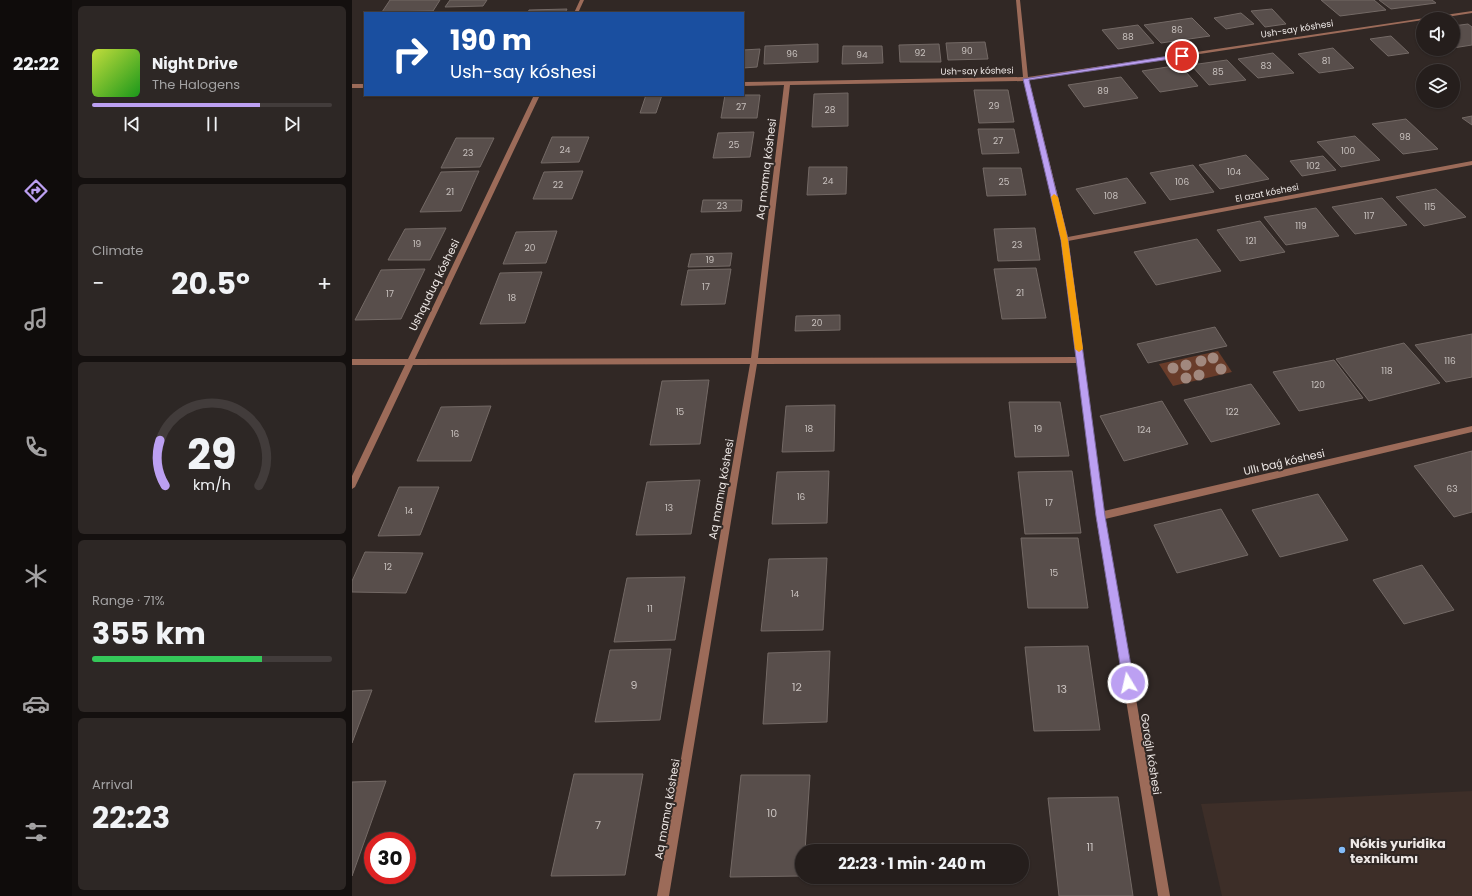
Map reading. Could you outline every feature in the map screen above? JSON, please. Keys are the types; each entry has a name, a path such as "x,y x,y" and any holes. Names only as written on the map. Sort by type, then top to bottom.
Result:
{"street":[{"path":"576,12 582,0"},
{"name":"Goroǵlı kóshesi","path":"1018,0 1026,79 1065,240 1100,516 1164,896"},
{"name":"Ush-say kóshesi","path":"1460,14 1472,12"},
{"name":"Ush-say kóshesi","path":"744,84 1026,79 1416,20"},
{"name":"Aq mamıq kóshesi","path":"663,896 754,361 787,84"},
{"path":"352,86 364,86"},
{"name":"Ushquduq kóshesi","path":"352,485 536,96"},
{"name":"El azat kóshesi","path":"1065,240 1472,163"},
{"path":"352,362 1081,360"},
{"name":"Ullı baǵ kóshesi","path":"1100,516 1472,429"}],"shaded area":[{"path":"1218,351 1232,372 1173,386 1159,364"},
{"name":"Nókis yuridika texnikumı","path":"1472,791 1472,896 1222,896 1201,804"}],"building":[{"path":"390,0 440,0 433,11 382,12"},
{"path":"450,0 487,0 483,6 445,7"},
{"path":"1321,0 1374,0 1386,10 1340,16"},
{"path":"1379,0 1432,0 1436,3 1391,9"},
{"path":"567,9 566,12 528,12 529,10"},
{"path":"1272,9 1286,24 1265,27 1251,11"},
{"path":"1241,13 1254,24 1226,29 1214,18"},
{"path":"1192,18 1210,36 1161,43 1144,25"},
{"path":"1468,24 1472,27 1472,45 1460,47 1460,25"},
{"path":"1138,25 1154,43 1118,49 1102,30"},
{"path":"1391,36 1409,53 1388,56 1370,39"},
{"path":"985,42 988,59 948,60 946,43"},
{"path":"818,44 818,62 764,64 765,46"},
{"path":"939,44 941,62 900,62 899,45"},
{"path":"843,46 882,46 883,63 842,64"},
{"path":"1333,48 1354,68 1319,73 1298,54"},
{"path":"760,49 757,67 744,68 744,50"},
{"path":"1273,53 1294,73 1258,78 1238,59"},
{"path":"1227,60 1246,80 1209,85 1191,65"},
{"path":"1180,65 1198,86 1160,92 1142,71"},
{"path":"1121,77 1138,98 1084,107 1068,85"},
{"path":"974,90 1008,90 1014,122 979,123"},
{"path":"848,93 848,126 812,127 814,94"},
{"path":"760,95 757,118 721,118 725,96"},
{"path":"646,96 662,96 656,113 640,113"},
{"path":"1472,116 1472,125 1462,118"},
{"path":"1406,119 1438,149 1403,154 1372,124"},
{"path":"978,129 1014,129 1019,153 982,154"},
{"path":"754,132 750,157 713,158 718,133"},
{"path":"1355,136 1380,160 1341,167 1317,142"},
{"path":"552,137 589,137 579,162 541,163"},
{"path":"456,138 494,138 480,167 441,168"},
{"path":"1246,155 1269,179 1220,189 1199,165"},
{"path":"1323,156 1336,170 1302,176 1290,161"},
{"path":"1193,165 1214,192 1170,200 1150,173"},
{"path":"809,167 847,167 846,194 807,195"},
{"path":"983,168 1021,168 1026,195 987,196"},
{"path":"479,171 461,211 420,212 441,172"},
{"path":"583,171 572,199 533,199 544,172"},
{"path":"1127,178 1146,203 1094,214 1076,189"},
{"path":"1436,189 1466,217 1424,226 1396,197"},
{"path":"1382,198 1407,225 1355,234 1332,207"},
{"path":"703,200 742,200 741,211 701,212"},
{"path":"1316,208 1339,236 1286,245 1264,217"},
{"path":"1260,221 1285,252 1240,261 1217,230"},
{"path":"446,228 430,260 388,260 405,229"},
{"path":"1035,228 1040,260 998,261 994,229"},
{"path":"557,231 546,263 503,264 516,232"},
{"path":"1197,239 1221,271 1156,285 1134,252"},
{"path":"732,253 730,266 688,267 691,254"},
{"path":"1036,268 1046,318 1002,319 994,269"},
{"path":"425,269 401,319 355,320 381,270"},
{"path":"731,269 725,304 681,305 688,270"},
{"path":"542,272 525,323 480,324 500,273"},
{"path":"840,315 840,330 795,331 796,316"},
{"path":"1215,327 1227,346 1148,363 1137,344"},
{"path":"1472,334 1472,377 1446,382 1415,345"},
{"path":"1404,343 1440,383 1369,401 1336,359"},
{"path":"1334,360 1363,398 1299,411 1273,372"},
{"path":"709,380 700,444 650,445 662,381"},
{"path":"1251,384 1280,424 1211,442 1184,400"},
{"path":"1162,401 1188,444 1124,461 1100,416"},
{"path":"1009,402 1060,402 1069,456 1015,457"},
{"path":"835,405 834,451 782,452 786,406"},
{"path":"491,406 471,461 417,461 441,407"},
{"path":"1472,451 1472,512 1454,517 1414,466"},
{"path":"829,471 827,523 772,524 777,472"},
{"path":"1072,471 1081,533 1025,534 1018,472"},
{"path":"700,480 691,534 636,535 647,482"},
{"path":"399,487 439,487 420,535 378,536"},
{"path":"1318,494 1348,540 1280,557 1252,510"},
{"path":"1221,509 1248,555 1177,573 1154,525"},
{"path":"1021,538 1078,538 1088,608 1028,608"},
{"path":"365,552 423,553 406,593 352,592 352,581"},
{"path":"827,558 823,630 761,631 769,559"},
{"path":"1422,565 1454,610 1404,624 1373,580"},
{"path":"685,577 675,640 614,642 627,578"},
{"path":"1088,646 1100,730 1034,731 1025,647"},
{"path":"671,649 660,720 595,722 610,650"},
{"path":"830,651 827,722 763,724 768,653"},
{"path":"372,690 352,743 352,691"},
{"path":"574,774 643,774 625,875 551,876"},
{"path":"741,775 810,775 805,844 795,844 795,876 730,877"},
{"path":"386,781 368,832 364,832 364,842 352,876 352,782"},
{"path":"1118,797 1133,896 1059,896 1048,798"}],"slow traffic":[{"path":"1054,197 1065,240 1079,349"}],"place":[{"name":"Nókis yuridika texnikumı","path":"1342,850"}],"route":[{"path":"1128,683 1100,516 1065,240 1026,79 1182,56"}]}
